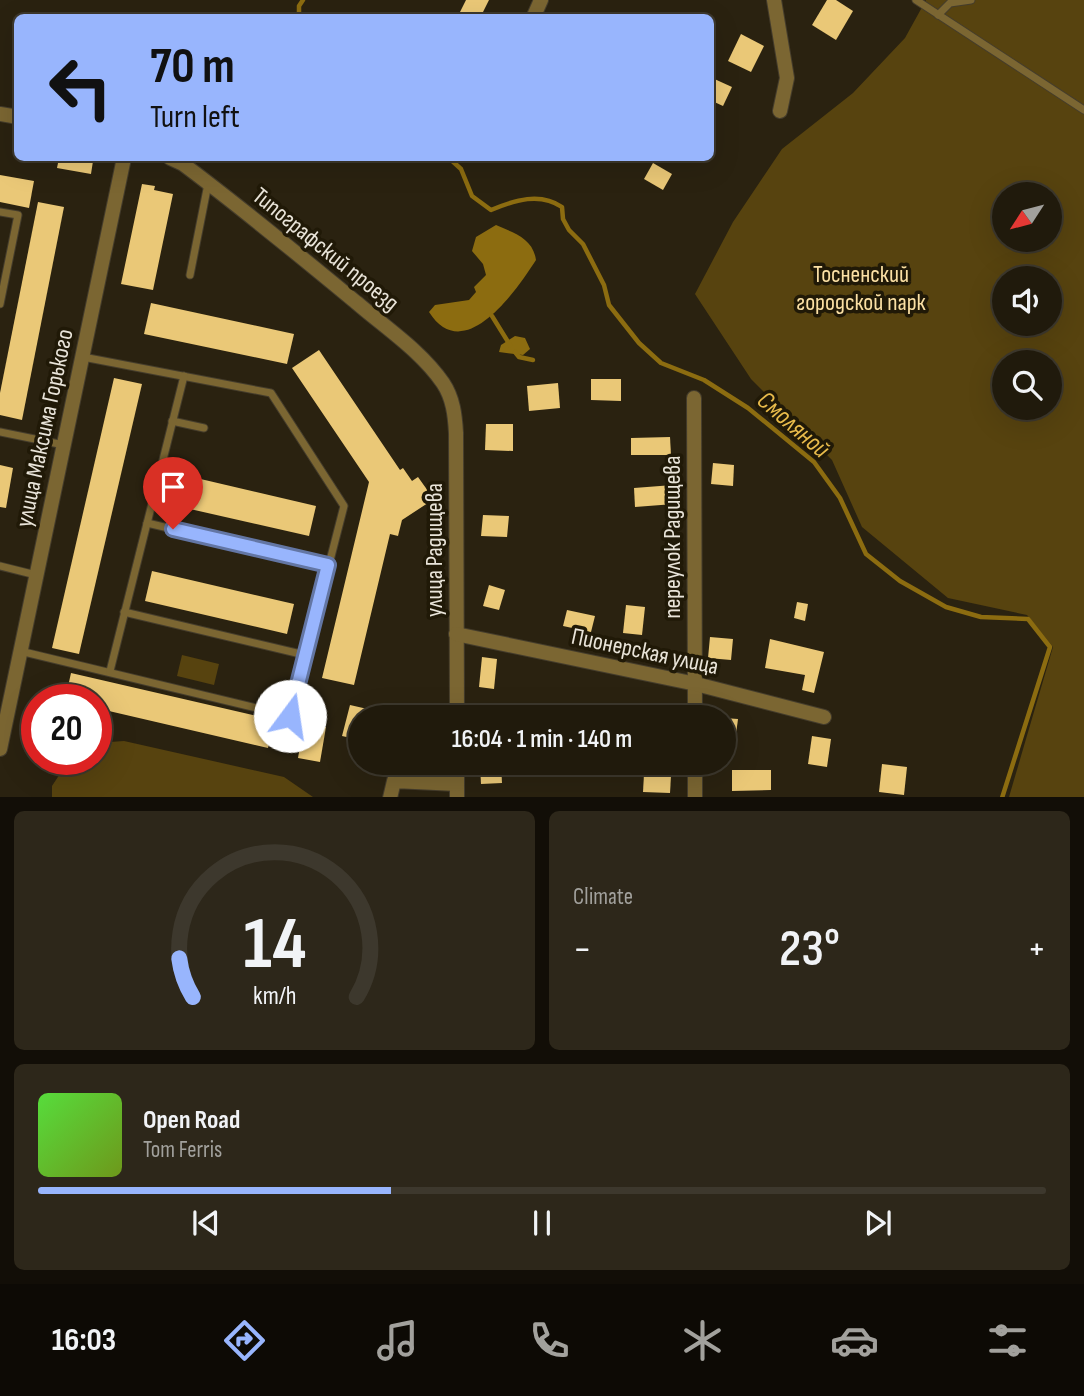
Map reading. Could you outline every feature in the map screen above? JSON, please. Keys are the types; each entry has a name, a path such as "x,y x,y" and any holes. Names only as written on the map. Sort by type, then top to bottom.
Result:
{"street":[{"path":"774,0 787,78 780,111"},
{"name":"улица Максима Горького","path":"0,748 123,161"},
{"name":"Типографский проезд","path":"176,161 209,184 413,351 434,370 444,385"},
{"name":"улица Радищева","path":"444,385 451,398 456,433 457,705"},
{"name":"переулок Радищева","path":"694,398 695,705"},
{"name":"Пионерская улица","path":"456,634 695,684 824,717"},
{"path":"695,775 695,797"},
{"path":"390,797 394,781 457,791"}],"lane":[{"path":"916,0 1084,110"},
{"path":"938,15 950,3 971,0"},
{"path":"190,275 209,184"},
{"path":"0,212 18,215 0,304"},
{"path":"20,651 290,716 344,506 271,393 82,356"},
{"path":"110,671 184,376"},
{"path":"172,421 204,428"},
{"path":"0,432 64,445"},
{"path":"147,523 328,565"},
{"path":"0,566 36,575"},
{"path":"124,612 305,655"}],"green space":[{"name":"Тосненский городской парк","path":"926,0 1084,0 1084,797 1009,797 1053,647 1027,615 948,598 862,527 832,460 751,379 695,294 733,222 782,149 853,93 905,38"},
{"path":"182,655 219,664 214,685 177,676"},
{"path":"124,741 284,777 313,797 52,797 52,786 59,775 112,775 112,742"}],"shaded area":[{"path":"496,225 527,241 536,260 503,305 488,318 473,328 458,331 443,327 429,312 435,305 469,300 476,292 474,287 486,275 483,264 472,251 476,237"},
{"path":"515,336 525,338 530,349 523,355 499,352 501,345"}],"building":[{"path":"466,0 489,0 482,14 459,14"},
{"path":"827,0 836,0 853,11 836,40 812,25"},
{"path":"741,34 764,46 751,72 728,61"},
{"path":"714,79 732,87 723,106 714,102"},
{"path":"58,161 93,161 91,174 57,168"},
{"path":"653,163 672,174 663,190 644,179"},
{"path":"0,175 34,181 29,208 0,202"},
{"path":"142,184 173,194 153,290 121,284"},
{"path":"38,202 64,207 22,420 0,415 0,393"},
{"path":"151,303 294,334 287,364 144,334"},
{"path":"319,350 400,470 403,468 412,481 418,477 428,491 425,493 431,501 402,520 398,536 390,534 354,685 322,678 369,482 292,368"},
{"path":"114,378 142,384 79,654 52,648"},
{"path":"591,379 621,379 621,401 591,400"},
{"path":"558,383 560,408 529,411 527,386"},
{"path":"486,424 513,424 513,451 485,450"},
{"path":"670,437 671,455 631,455 631,438"},
{"path":"713,463 734,465 733,486 711,484"},
{"path":"0,465 13,468 6,508 0,507"},
{"path":"175,473 316,506 309,536 168,504"},
{"path":"673,485 674,504 635,507 634,488"},
{"path":"483,515 509,516 507,537 481,536"},
{"path":"152,571 294,604 287,634 145,601"},
{"path":"489,585 505,590 499,610 483,606"},
{"path":"797,602 808,604 805,621 794,618"},
{"path":"626,605 645,607 642,635 623,633"},
{"path":"567,610 595,616 591,632 563,626"},
{"path":"710,637 733,639 731,660 708,658"},
{"path":"770,639 824,652 814,693 802,690 805,675 765,668"},
{"path":"482,657 497,659 494,689 479,687"},
{"path":"71,673 274,720 268,748 112,712 112,684 69,684"},
{"path":"348,713 348,737 342,736"},
{"path":"304,723 326,727 320,762 298,758"},
{"path":"812,736 831,739 827,767 808,764"},
{"path":"882,764 907,767 904,795 879,792"},
{"path":"736,770 771,770 771,790 732,791 732,775 736,775"},
{"path":"481,775 502,775 502,783 481,784"},
{"path":"644,775 671,776 670,793 643,792"}],"waterway":[{"name":"Смоляной","path":"299,14 299,6 303,0"},
{"name":"Смоляной","path":"452,161 461,169 472,196 491,210 527,199 554,202 562,207 563,219 569,230 583,244 604,285 609,305 639,343 661,363 704,380 748,408 814,462 840,498 866,554 900,581 946,607 981,617 1028,619 1050,647 1002,797"},
{"path":"492,316 510,345"},
{"path":"515,352 519,357 533,360"}],"route":[{"path":"173,529 328,565 290,716"}]}
